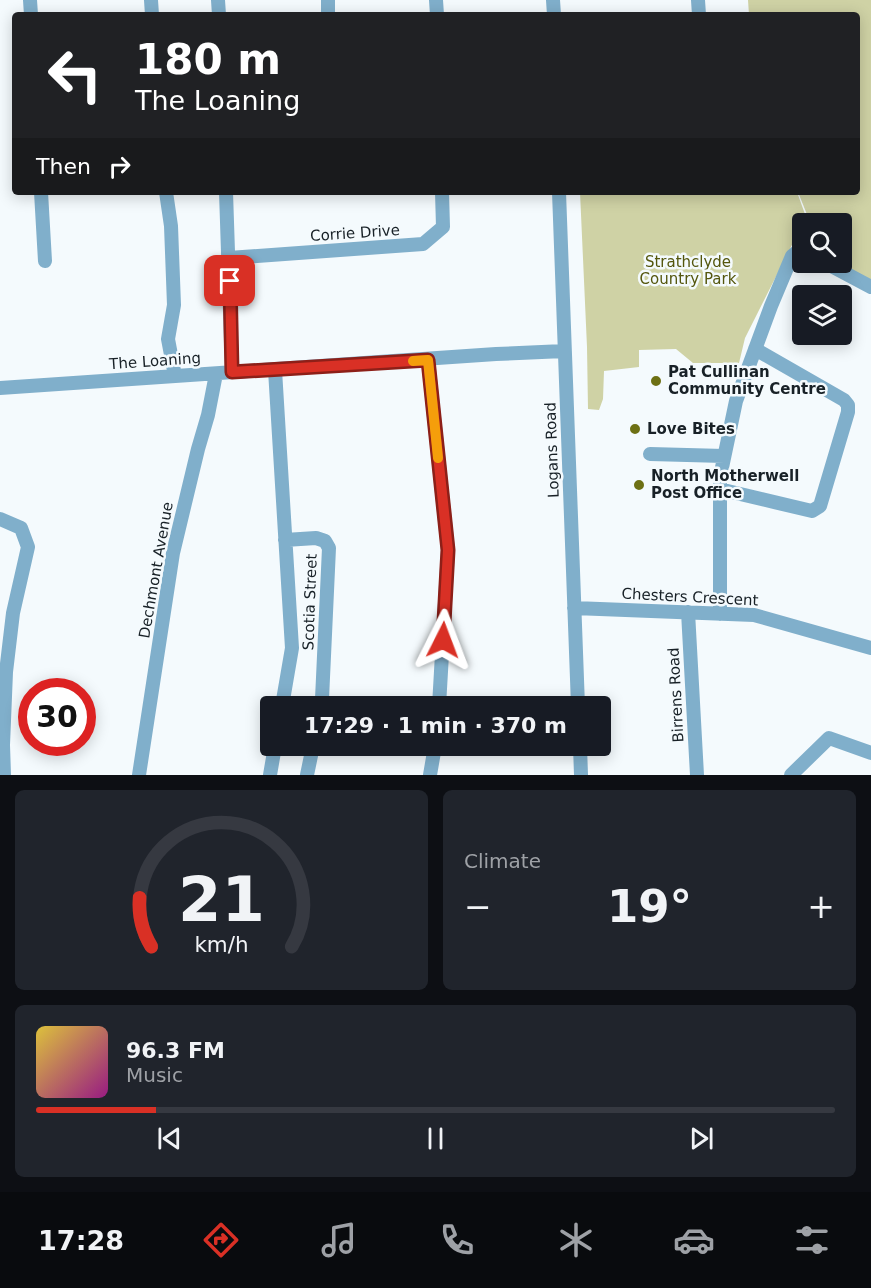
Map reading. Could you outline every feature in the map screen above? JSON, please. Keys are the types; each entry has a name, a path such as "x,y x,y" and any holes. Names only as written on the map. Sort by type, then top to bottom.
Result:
{"street":[{"path":"41,195 45,261"},
{"path":"166,195 171,226 174,305 168,339 175,376"},
{"path":"226,195 232,372"},
{"name":"Corrie Drive","path":"229,258 423,244 443,227 442,195"},
{"name":"Logans Road","path":"559,195 578,696"},
{"path":"720,614 719,489 724,456 736,401 792,256"},
{"path":"846,273 871,286"},
{"path":"719,489 812,511 820,506 848,412 848,405 844,400 755,349"},
{"name":"The Loaning","path":"0,388 506,353 564,351"},
{"path":"428,360 448,550 440,696"},
{"name":"Scotia Street","path":"275,370 292,648 284,696"},
{"name":"Dechmont Avenue","path":"139,775 173,553 216,374"},
{"path":"650,454 724,456"},
{"path":"0,519 21,528 28,547 3,672 4,775"},
{"name":"Scotia Street","path":"285,540 316,538 326,542 329,548 322,696"},
{"name":"Chesters Crescent","path":"574,608 754,615 871,648"},
{"name":"Birrens Road","path":"688,612 697,775"},
{"path":"791,775 830,738 871,753"},
{"path":"270,775 273,756"},
{"path":"307,775 311,756"},
{"path":"430,775 433,756"},
{"path":"580,756 581,775"}],"green space":[{"path":"748,0 871,0 871,283 852,273 852,213 806,213 799,195 860,195 860,12 749,12"},
{"name":"Strathclyde Country Park","path":"580,195 798,195 805,213 792,213 792,245 745,338 739,363 693,363 676,349 639,350 639,367 604,371 603,399 599,410 588,409"}],"slow traffic":[{"path":"413,361 428,360 438,458"}],"place":[{"name":"Pat Cullinan Community Centre","path":"656,381"},
{"name":"Love Bites","path":"635,429"},
{"name":"North Motherwell Post Office","path":"639,485"}],"route":[{"path":"230,281 232,372 428,360 448,550 443,640"}]}
